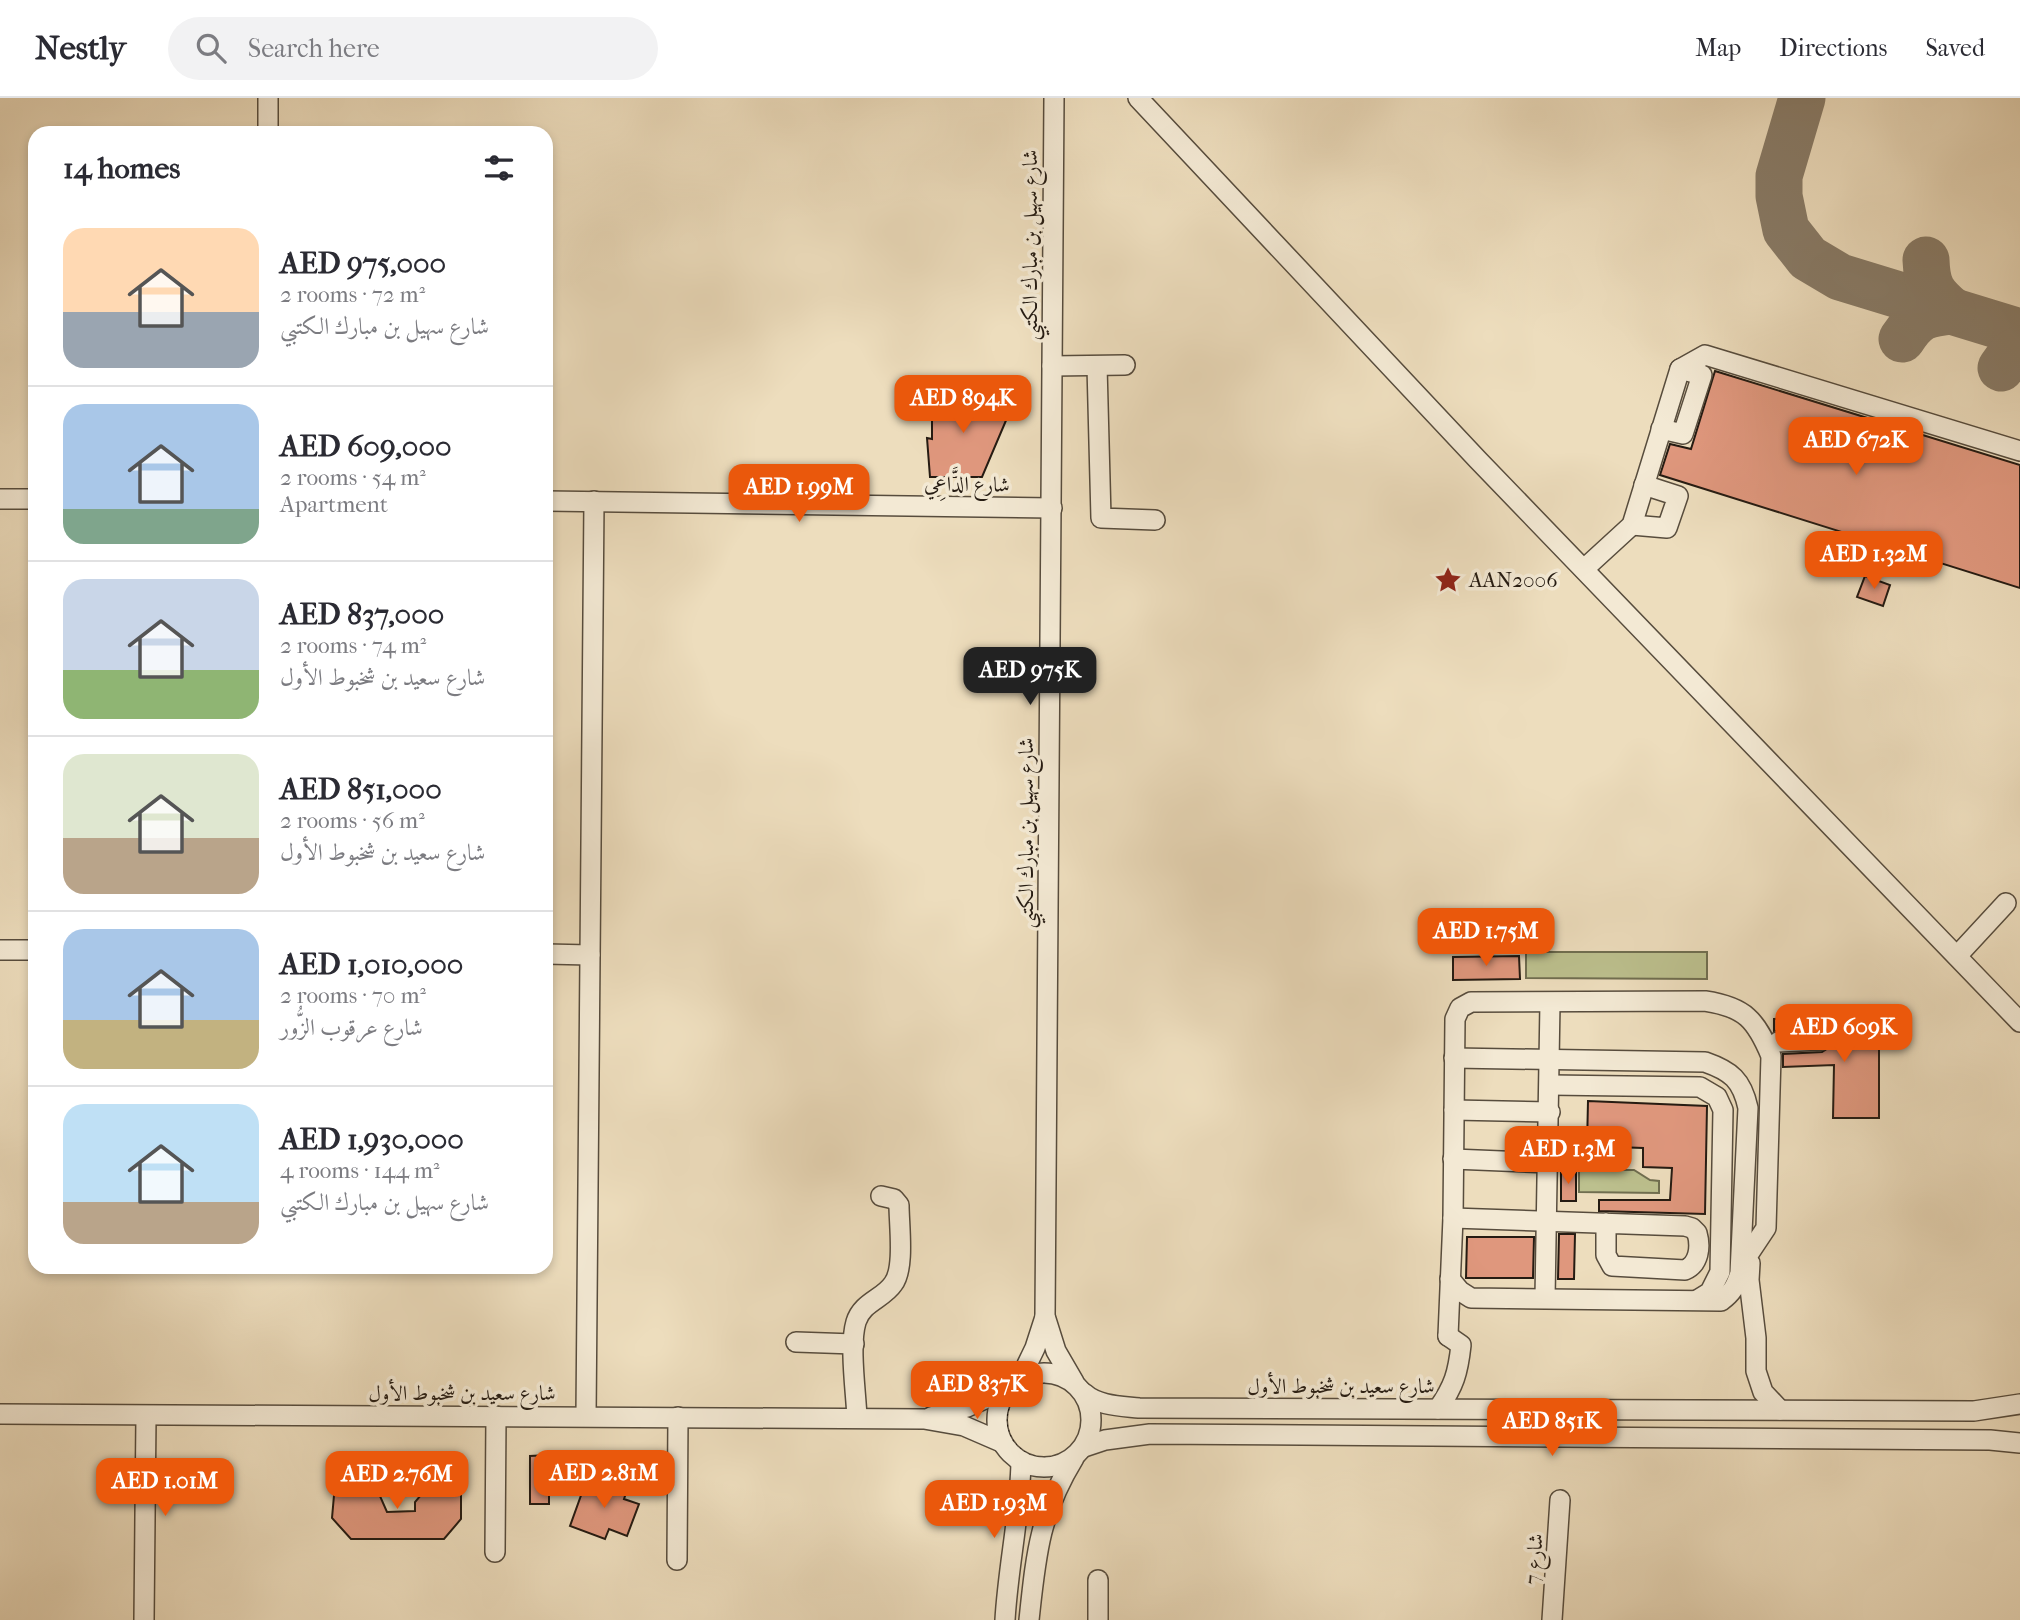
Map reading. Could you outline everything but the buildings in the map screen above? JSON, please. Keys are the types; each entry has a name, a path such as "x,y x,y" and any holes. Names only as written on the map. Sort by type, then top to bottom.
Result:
{"street":[{"path":"268,98 268,126"},
{"name":"شارع سهيل بن مبارك الكتبي","path":"1002,1442 997,1414 1001,1401 1035,1348 1045,1316 1054,98"},
{"path":"1138,98 1478,460 2020,1022"},
{"path":"1584,569 1632,524 1661,429 1683,434 1702,375 1680,369 1705,355 2020,451"},
{"path":"1052,366 1125,365"},
{"path":"1097,366 1101,518 1155,520"},
{"path":"1632,524 1667,528 1678,496 1644,485"},
{"path":"0,499 28,499"},
{"name":"شارع الدَّاعِي","path":"553,501 1052,508"},
{"path":"586,1416 594,501"},
{"path":"1957,956 2006,903"},
{"path":"0,950 28,950"},
{"path":"553,954 590,954"},
{"path":"1448,1336 1453,1218 1455,1050 1461,1024 1471,1013 1705,1001 1727,1005 1753,1021 1770,1044 1766,1228 1750,1252"},
{"path":"1545,1298 1551,1072 1550,1008"},
{"path":"1550,1008 1704,1013 1724,1016 1745,1029 1760,1058 1749,1280 1756,1338 1756,1371 1759,1385 1780,1410"},
{"path":"1770,1044 1821,1040"},
{"path":"1450,1279 1460,1291 1471,1298 1703,1301 1720,1272 1723,1110 1721,1102 1709,1091 1700,1087 1551,1072 1455,1050"},
{"path":"1454,1110 1550,1112"},
{"path":"1454,1159 1549,1163"},
{"path":"857,1418 854,1344 856,1320 866,1305 893,1284 899,1269 899,1205 894,1199 881,1196"},
{"path":"1453,1218 1606,1223 1692,1228 1699,1238 1698,1258 1685,1270 1612,1266 1606,1255 1606,1223"},
{"path":"1448,1336 1456,1314 1462,1308 1472,1306 1719,1308 1732,1306 1749,1280"},
{"name":"شارع سهيل بن مبارك الكتبي","path":"1045,1316 1056,1350 1090,1406 1090,1434 1079,1452"},
{"path":"1438,1409 1453,1387 1458,1367 1461,1345 1448,1336"},
{"path":"796,1342 854,1344"},
{"name":"شارع سعيد بن شخبوط الأول","path":"924,1419 967,1406 1034,1374 1047,1373 1061,1376 1079,1387 1090,1399 1139,1408 1975,1411 2020,1404"},
{"name":"شارع سعيد بن شخبوط الأول","path":"0,1414 924,1419 964,1426 1002,1442"},
{"path":"144,1620 146,1416"},
{"path":"495,1552 496,1416"},
{"path":"677,1560 678,1417"},
{"path":"1002,1442 1021,1462 1048,1468 1062,1464 1079,1452 1105,1440 1150,1434 1990,1440 2020,1444"},
{"path":"1029,1620 1039,1539 1045,1516 1054,1494 1079,1452"},
{"path":"1005,1620 1020,1499 1021,1462"},
{"name":"شارع 7","path":"1552,1620 1560,1500"},
{"path":"1098,1580 1098,1620"}],"path":[{"path":"1042,1380 1055,1381 1069,1388 1077,1397 1084,1424 1080,1437 1072,1448 1058,1457 1044,1459 1032,1457 1014,1445 1005,1421 1007,1408 1020,1389 1042,1380"}],"green space":[{"path":"1526,952 1707,952 1707,979 1526,978"},
{"path":"1579,1170 1634,1170 1650,1180 1659,1181 1659,1193 1579,1192"}],"taxiway":[{"path":"1802,98 1779,176 1779,196 1786,230 1808,258 1840,277 2020,332"},
{"path":"1902,339 1912,325 1922,318 1952,311 1932,289 1926,260"},
{"path":"2001,368 2011,354 2020,349"}],"place":[{"name":"AAN2006","path":"1448,580"}]}
